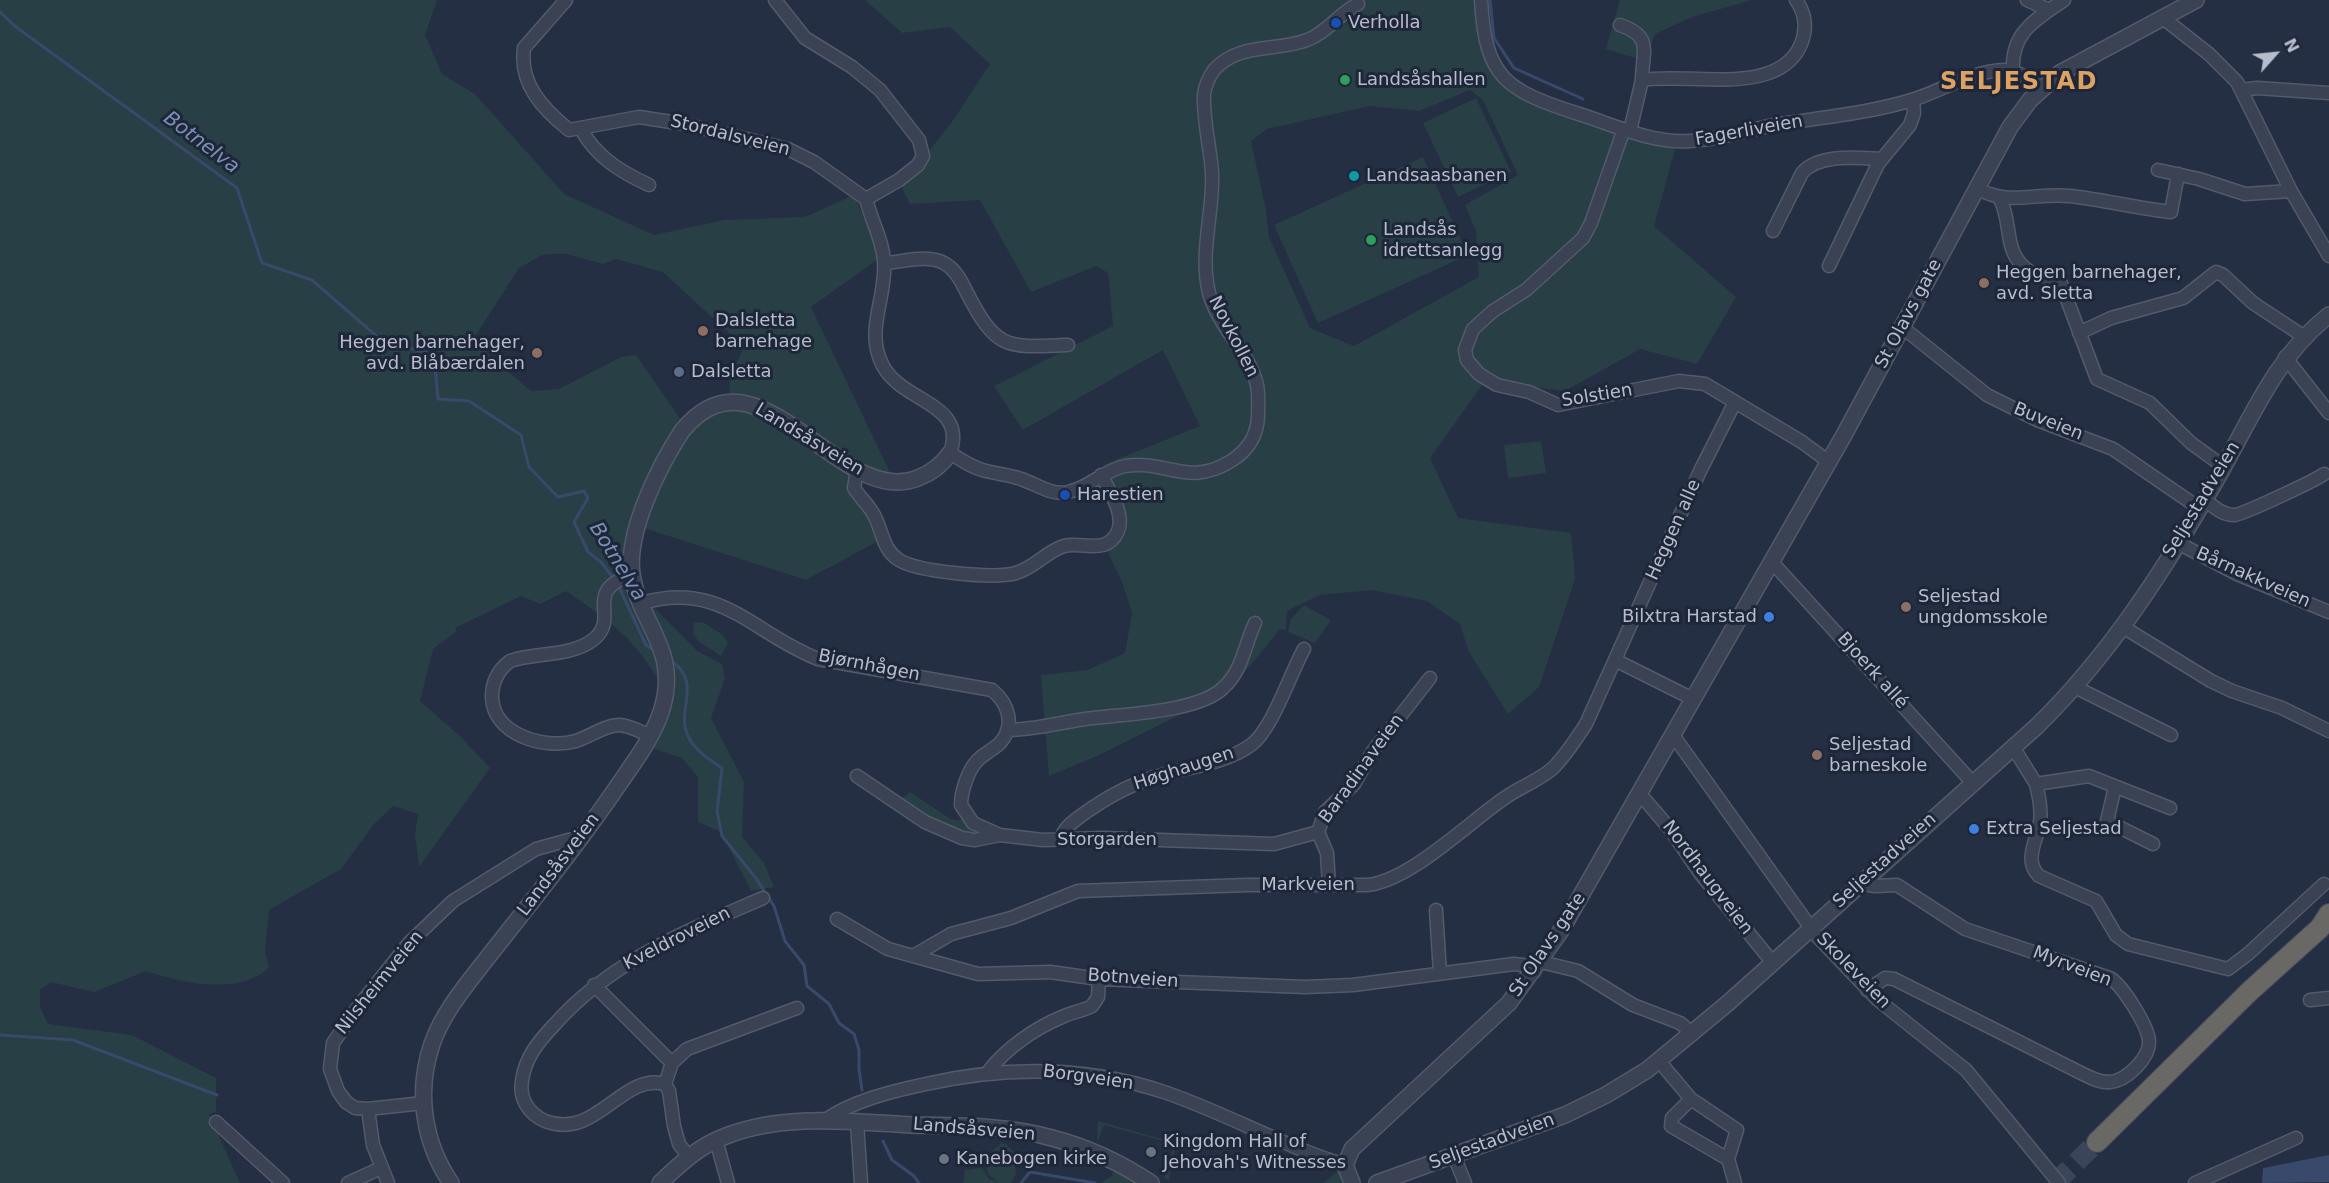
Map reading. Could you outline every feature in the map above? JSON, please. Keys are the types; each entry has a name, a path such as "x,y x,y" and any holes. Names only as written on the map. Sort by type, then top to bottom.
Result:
{"highway":[{"path":"2097,1142 2250,992 2326,922"}],"street":[{"path":"566,0 524,48 526,76 536,98 569,130 581,129 589,144 602,158 649,185"},
{"path":"775,0 805,38 852,67 880,90 919,140 923,156 918,165 899,180 866,199 885,263 875,330 877,352 889,376 897,384 943,412 953,436 950,453"},
{"name":"Fagerliveien","path":"1481,0 1487,50 1495,67 1507,81 1545,102 1659,139 1692,141 1913,100 1979,74 2013,71"},
{"path":"1642,80 1757,78 1776,72 1795,56 1804,36 1804,15 1797,0"},
{"path":"2026,0 2049,10"},
{"path":"2041,89 2013,71 2013,48 2017,40 2049,10 2064,0"},
{"name":"St Olavs gate","path":"1345,1165 1352,1149 1509,1003 1537,967 1580,899 1829,462 2010,127 2041,89 2082,60 2196,0"},
{"name":"Novkollen","path":"950,453 984,471 1018,478 1056,493 1078,490 1101,476 1134,465 1187,474 1211,470 1238,456 1253,437 1257,424 1257,383 1216,312 1206,279 1205,251 1212,180 1204,92 1215,70 1234,56 1248,51 1307,40 1319,33 1346,9 1358,4"},
{"path":"2163,18 2209,54 2242,90 2291,191 2329,256"},
{"path":"1620,25 1638,33 1642,38 1644,52 1642,80 1627,130"},
{"path":"2242,90 2258,88 2329,93"},
{"path":"1829,266 1881,159 1910,125 1914,113 1913,100"},
{"name":"Stordalsveien","path":"581,129 616,121 653,117 788,149 814,162 866,199"},
{"name":"Solstien","path":"1627,130 1583,238 1526,290 1493,311 1473,329 1467,340 1467,360 1479,374 1497,385 1529,392 1558,405 1688,380 1705,384 1802,442 1829,462"},
{"path":"1773,231 1802,173 1809,167 1829,160 1881,159"},
{"path":"2158,170 2245,194 2291,191"},
{"path":"1976,188 2000,199 2048,194 2171,212 2178,174"},
{"path":"2000,199 2006,212 2007,236 2012,252 2027,270 2060,281 2097,379 2150,403 2191,443 2224,467"},
{"path":"885,263 930,259 943,262 960,278 982,322 1000,339 1027,345 1068,345"},
{"path":"2079,333 2111,318 2183,298 2216,272 2223,275 2253,303 2303,336"},
{"name":"Seljestadveien","path":"1377,1183 1580,1108 1623,1086 1693,1034 2013,747 2075,687 2123,627 2202,504 2266,386 2285,357 2303,336 2329,315"},
{"name":"Buveien","path":"1902,327 1987,395 2052,426 2110,447 2202,504 2222,512 2239,514 2302,487 2324,474"},
{"path":"2285,357 2329,413"},
{"name":"Heggen alle","path":"1615,660 1700,471 1734,402"},
{"name":"Landsåsveien","path":"451,1183 430,1143 423,1103 428,1058 438,1029 450,1008 583,836 651,736 663,705 666,673 661,647 632,575 634,538 652,490 682,431 693,418 711,408 733,403 754,405 775,415 857,469 881,481 908,482 936,469 950,453"},
{"path":"857,469 854,488 876,518 885,546 899,561 935,572 1005,574 1024,569 1064,546 1096,547 1109,542 1118,531 1119,516 1101,476"},
{"name":"Bårnakkveien","path":"2178,543 2237,574 2329,612"},
{"name":"Bjoerk allé","path":"1771,561 1972,782"},
{"path":"632,575 613,583 605,591 603,624 596,637 576,648 510,661 503,666 494,681 492,701 501,721 509,729 528,738 545,742 577,741 620,725 651,736"},
{"name":"Bjørnhågen","path":"642,603 659,598 682,597 713,602 800,652 818,658 992,690 1004,701 1007,708 1007,730"},
{"path":"1000,836 983,830 967,817 961,798 974,765 1000,743 1007,730 1033,730 1084,719 1144,714 1208,697 1222,689 1239,667 1255,623"},
{"path":"2123,627 2211,681 2282,708 2329,731"},
{"name":"Høghaugen","path":"1061,839 1069,826 1079,817 1130,786 1154,777 1223,759 1252,745 1270,719 1304,649"},
{"path":"1615,660 1693,699"},
{"name":"Markveien","path":"915,955 951,934 1011,918 1078,891 1374,884 1390,879 1413,866 1504,798 1553,768 1586,724 1615,660"},
{"name":"Baradinaveien","path":"1318,832 1325,812 1354,784 1373,751 1430,678"},
{"path":"2075,687 2171,735"},
{"name":"Skoleveien","path":"1673,735 1812,927 1867,990 1966,1070 2059,1183"},
{"path":"2013,747 2036,784 2041,807 2031,857 2034,870 2039,876 2096,902 2116,935 2128,944 2228,969 2248,954 2324,884"},
{"name":"Storgarden","path":"857,776 915,816 950,834 975,840 1000,836 1044,840 1274,844 1318,832"},
{"path":"2036,784 2089,776 2169,808"},
{"path":"2115,787 2107,821 2154,843"},
{"name":"Nordhaugveien","path":"1640,794 1670,829 1700,873 1773,963"},
{"path":"1318,832 1327,853 1329,885"},
{"name":"Nilsheimveien","path":"361,1108 346,1102 333,1079 331,1051 333,1043 351,1016 389,966 439,913 467,891 536,849 583,836"},
{"name":"Myrveien","path":"1864,880 1869,885 1875,886 1897,885 1965,929 2110,978 2123,990 2144,1028 2149,1038 2148,1049 2127,1075 2106,1083 2083,1074 1894,979 1886,978 1867,990"},
{"name":"Kveldroveien","path":"665,1084 658,1082 641,1085 578,1123 554,1124 529,1110 522,1095 521,1086 525,1064 532,1051 557,1021 594,985 645,952 763,898"},
{"path":"1436,910 1440,973"},
{"name":"Botnveien","path":"837,919 888,949 978,974 1050,972 1099,979 1305,987 1353,984 1519,964 1537,967 1568,967 1604,985 1633,1005 1680,1023 1693,1034"},
{"path":"988,1072 995,1063 1039,1029 1058,1018 1092,1006 1098,996 1099,979"},
{"path":"594,985 672,1063"},
{"path":"2310,1000 2329,998"},
{"path":"689,1157 679,1144 669,1091 665,1084 672,1063 679,1054 693,1045 796,1008"},
{"path":"1659,1061 1691,1099 1737,1130 1728,1159 1735,1183"},
{"name":"Borgveien","path":"824,1121 839,1112 912,1087 988,1072 1026,1070 1065,1073 1110,1078 1165,1093 1302,1151 1345,1165"},
{"path":"1691,1099 1672,1118 1671,1126 1728,1159"},
{"path":"388,1183 361,1108 423,1103"},
{"name":"Landsåsveien","path":"660,1183 689,1157 716,1140 739,1132 776,1124 824,1121 1021,1131 1067,1142 1133,1171 1151,1183"},
{"path":"216,1122 283,1183"},
{"path":"857,1123 861,1183"},
{"path":"2194,1183 2296,1138"},
{"path":"716,1140 728,1183"},
{"path":"1454,1156 1465,1183"},
{"path":"1345,1165 1352,1183"},
{"path":"348,1183 381,1168"}],"green space":[{"path":"0,0 437,0 425,35 442,74 475,94 564,194 654,235 724,220 805,217 854,195 881,257 811,307 894,481 850,463 882,539 806,580 644,528 633,574 648,606 653,607 697,651 722,664 725,678 711,718 744,782 742,837 764,863 774,887 751,891 721,832 698,822 698,777 682,758 646,746 663,688 632,644 610,623 566,591 540,604 521,596 455,628 457,631 433,649 420,701 460,736 490,768 419,867 415,834 418,814 393,806 374,824 341,869 269,910 265,950 269,968 256,977 242,982 209,984 176,980 146,971 94,992 51,982 40,990 40,1007 48,1024 132,1035 216,1078 216,1111 209,1115 240,1183 0,1183","holes":["567,254 603,264 616,259 663,272 744,347 730,377 729,403 691,412 683,423 636,355 621,357 559,389 531,391 491,357 476,335 519,268 542,255"]},
{"path":"865,0 1483,0 1496,69 1550,101 1556,98 1560,105 1677,142 1654,226 1736,297 1697,364 1640,349 1565,391 1485,381 1430,458 1458,518 1571,533 1575,579 1539,687 1508,714 1469,652 1460,624 1427,601 1372,590 1320,595 1287,611 1286,630 1280,629 1230,690 1097,756 1049,776 1041,675 1088,670 1125,653 1132,613 1122,582 1103,542 1117,539 1121,514 1103,465 1200,426 1163,350 1023,430 994,386 1113,326 1108,273 1096,266 1031,292 980,200 910,204 901,186 952,122 990,64 950,27 902,33","holes":["1470,90 1483,100 1518,175 1465,205 1476,231 1479,277 1354,346 1310,328 1269,237 1266,210 1251,141 1267,129 1370,106 1419,111"]},
{"path":"1620,0 1752,0 1692,17 1655,34 1645,61 1606,49"},
{"path":"1476,98 1511,172 1458,197 1423,123"},
{"name":"Landsås idrettsanlegg","path":"1423,157 1468,255 1318,323 1274,225"},
{"path":"1541,441 1546,473 1508,478 1504,445"},
{"path":"1304,605 1331,620 1315,643 1288,632 1291,619"},
{"path":"703,622 723,635 728,643 721,656 698,641 693,633 694,623"},
{"path":"910,792 952,820 967,820 988,836 947,830 900,800"},
{"path":"1098,1121 1176,1143 1169,1180 1164,1178 1174,1144 1104,1125 1097,1143"},
{"path":"1001,1143 1006,1144 1014,1152 1016,1174 1011,1183 963,1183 965,1170 982,1168 989,1179 998,1182 988,1174 985,1158"},
{"path":"1114,1166 1142,1183 1100,1183 1112,1176"},
{"path":"1338,1171 1342,1176 1340,1183 1323,1183"}],"water":[{"path":"2329,1155 2329,1182 2262,1183 2263,1168"}],"waterway":[{"path":"1490,0 1494,38 1514,68 1583,99"},
{"name":"Botnelva","path":"0,12 16,27 237,188 262,263 312,280 381,340 434,355 438,399 469,401 521,435 529,467 558,497 584,491 588,498 574,522 588,552 601,562 614,579"},
{"name":"Botnelva","path":"618,585 646,645 655,651"},
{"name":"Botnelva","path":"668,659 679,668 685,677 687,686 685,726 688,736 698,750 722,768 717,811 722,836 755,877 774,906 785,941 804,965 807,986 829,1004 839,1023 854,1034 859,1050 862,1090"},
{"path":"0,1035 73,1040 217,1095"},
{"name":"Botnelva","path":"883,1141 892,1160 914,1176 919,1183"},
{"name":"Botnelva","path":"1021,1183 1030,1172 1095,1183"}],"tunnel":[{"path":"2055,1183 2097,1142"}],"place":[{"name":"Verholla","path":"1336,23"},
{"name":"Landsåshallen","path":"1345,80"},
{"name":"Landsaasbanen","path":"1354,176"},
{"name":"Landsås idrettsanlegg","path":"1371,240"},
{"name":"Heggen barnehager, avd. Sletta","path":"1984,283"},
{"name":"Dalsletta barnehage","path":"703,331"},
{"name":"Heggen barnehager, avd. Blåbærdalen","path":"537,353"},
{"name":"Dalsletta","path":"679,372"},
{"name":"Harestien","path":"1065,495"},
{"name":"Seljestad ungdomsskole","path":"1906,607"},
{"name":"Bilxtra Harstad","path":"1769,617"},
{"name":"Seljestad barneskole","path":"1817,755"},
{"name":"Extra Seljestad","path":"1974,829"},
{"name":"Kingdom Hall of Jehovah's Witnesses","path":"1151,1152"},
{"name":"Kanebogen kirke","path":"944,1159"}],"district":[{"name":"SELJESTAD","path":"2019,83"}]}
